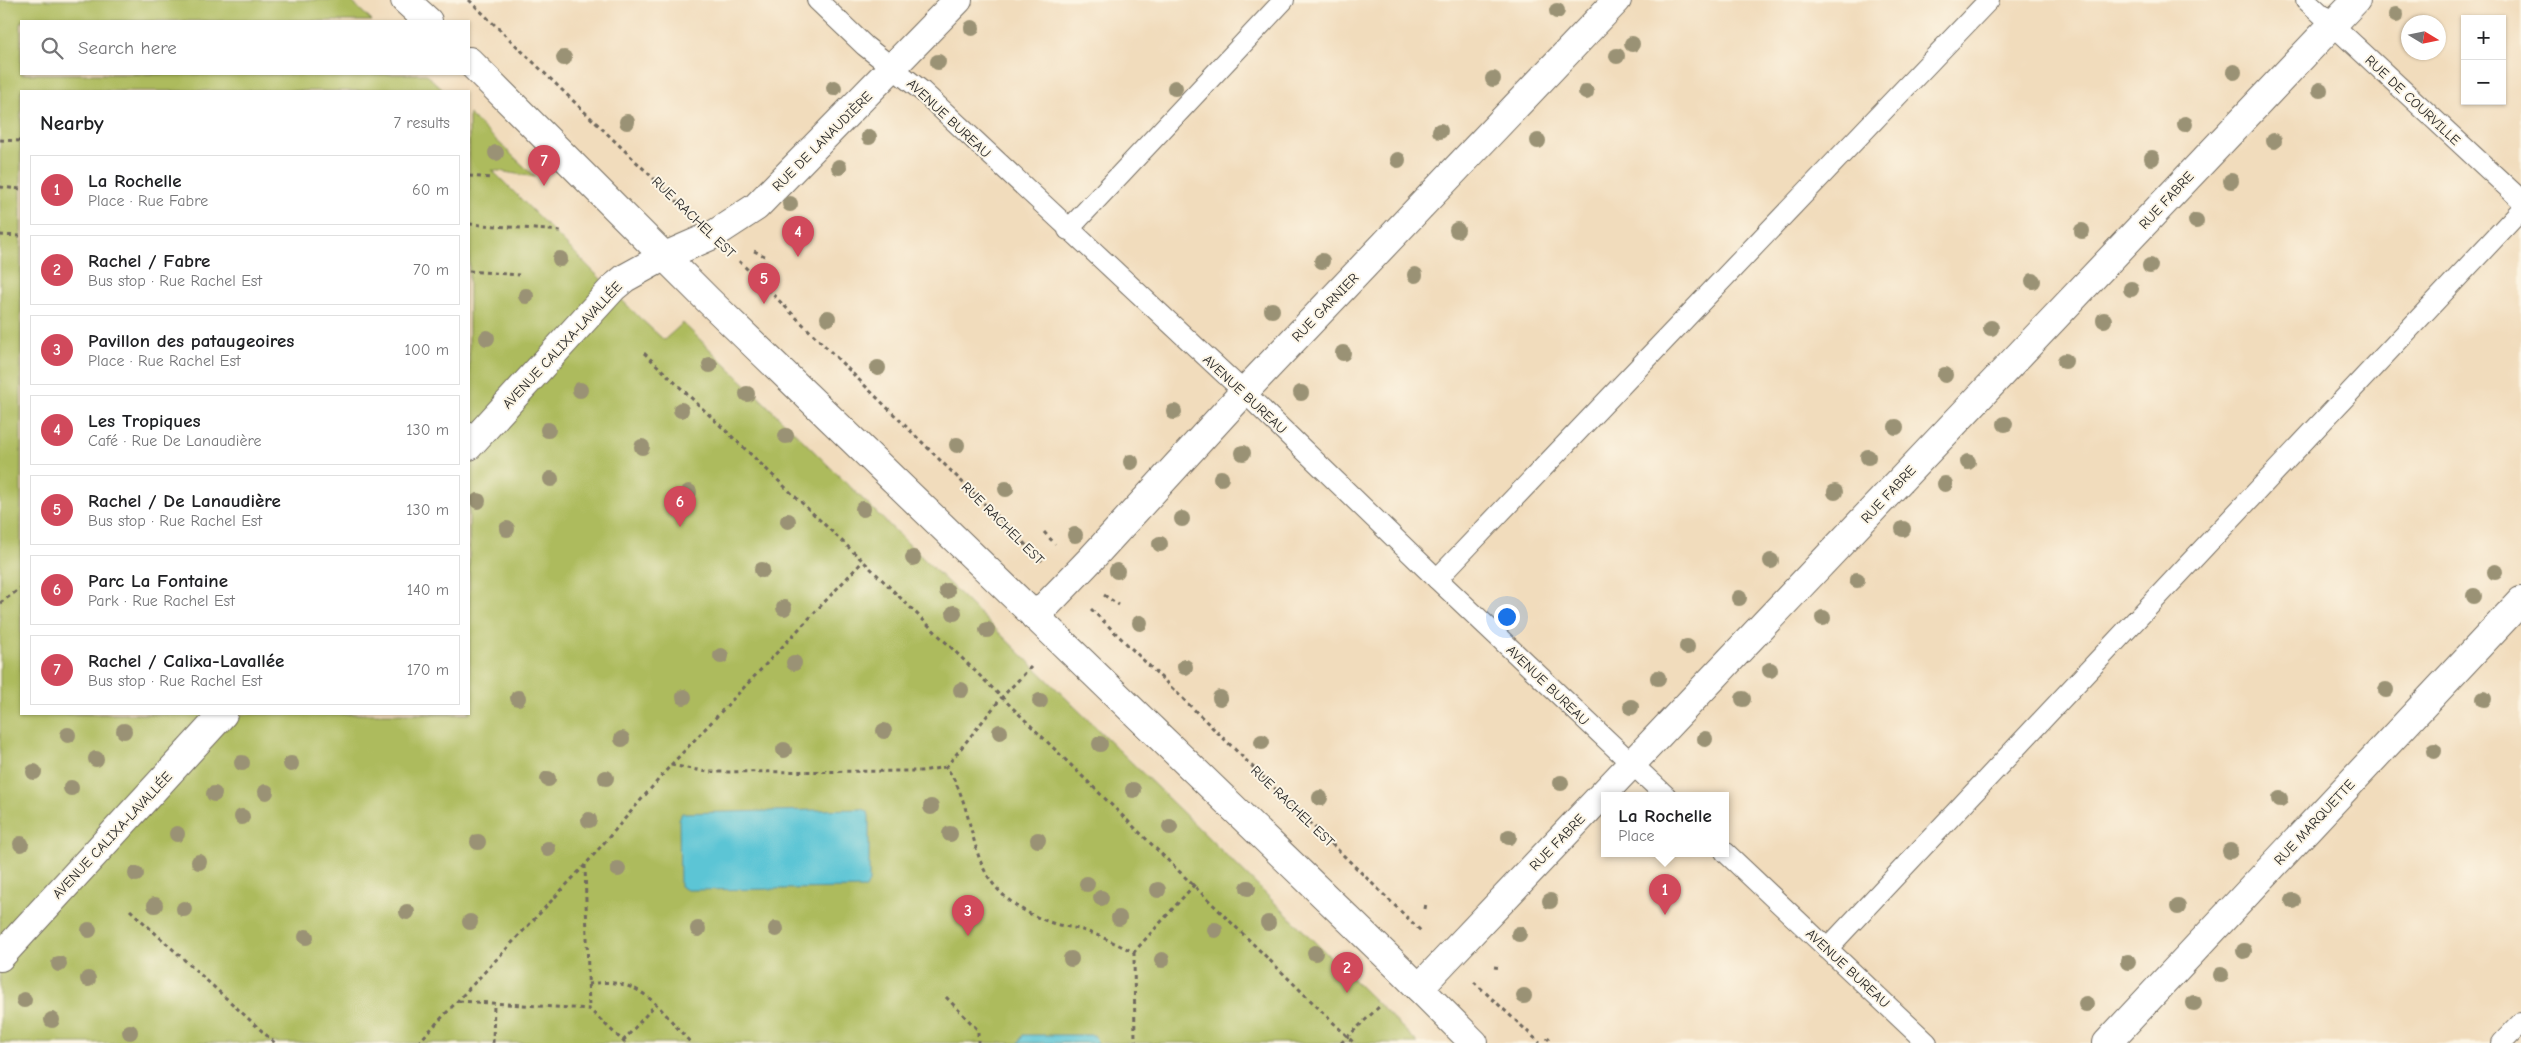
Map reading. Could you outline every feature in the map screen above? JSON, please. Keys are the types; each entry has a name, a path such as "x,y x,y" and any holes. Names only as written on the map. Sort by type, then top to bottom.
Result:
{"street":[{"name":"RUE DE LANAUDIÈRE","path":"665,256 714,235 756,207 894,68 958,0"},
{"name":"RUE GARNIER","path":"1035,617 1244,392 1617,0"},
{"name":"RUE FABRE","path":"1605,792 2356,0"},
{"path":"470,62 665,256 1474,1043"},
{"name":"AVENUE CALIXA-LAVALLÉE","path":"470,445 613,288 625,278 665,256"},
{"name":"RUE MARQUETTE","path":"2107,1043 2521,601"},
{"name":"AVENUE CALIXA-LAVALLÉE","path":"0,957 222,715"},
{"name":"RUE FABRE","path":"1419,988 1601,797"}],"lane":[{"name":"AVENUE BUREAU","path":"817,0 864,46 922,91 1068,230 1244,392 1437,579 1662,792"},
{"path":"1068,230 1284,0"},
{"path":"1437,579 1990,0"},
{"name":"RUE DE COURVILLE","path":"2306,0 2521,200"},
{"path":"1827,949 2521,210"},
{"name":"AVENUE BUREAU","path":"1729,856 1927,1043"},
{"path":"2502,1043 2521,1023"}],"path":[{"name":"RUE RACHEL EST","path":"469,0 714,235 1066,584 1448,958 1540,1043"},
{"path":"0,140 20,142"},
{"path":"470,176 491,178"},
{"path":"0,188 20,189"},
{"path":"470,224 561,231"},
{"path":"0,235 20,236"},
{"path":"749,248 767,257"},
{"path":"470,271 519,275"},
{"path":"644,353 863,560 1354,1043"},
{"path":"1044,532 1056,545"},
{"path":"418,1043 584,865 671,765 863,560"},
{"path":"0,603 20,589"},
{"path":"1098,590 1119,605"},
{"path":"671,765 707,772 921,771 946,767 1002,697 1031,667"},
{"path":"946,767 955,779 980,861 993,884 1011,903 1058,924 1084,930 1134,952"},
{"path":"584,865 589,1009"},
{"path":"1135,1043 1134,952 1194,884"},
{"path":"1425,909 1426,903"},
{"path":"130,910 275,1043"},
{"path":"1494,966 1500,968"},
{"path":"588,984 625,984 636,988 691,1043"},
{"path":"946,997 978,1030 978,1043"},
{"path":"459,1001 589,1009 624,1042 655,1005"},
{"path":"493,1043 494,1003"},
{"path":"1341,1043 1380,1006"}],"green space":[{"path":"0,0 350,0 371,20 20,20 20,75 427,75 443,90 20,90 20,715 470,715 470,115 535,177 492,170 641,319 664,340 683,323 1418,1043 0,1043"}],"water":[{"path":"863,809 868,812 869,816 869,882 866,888 687,890 680,886 679,819 682,813"},
{"path":"1023,1035 1094,1035 1098,1043 1019,1043"}],"place":[{"name":"Rachel / Calixa-Lavallée","path":"544,186"},
{"name":"Les Tropiques","path":"798,257"},
{"name":"Rachel / De Lanaudière","path":"764,304"},
{"name":"Parc La Fontaine","path":"680,527"},
{"name":"La Rochelle","path":"1665,915"},
{"name":"Pavillon des pataugeoires","path":"968,936"},
{"name":"Rachel / Fabre","path":"1347,993"}]}
